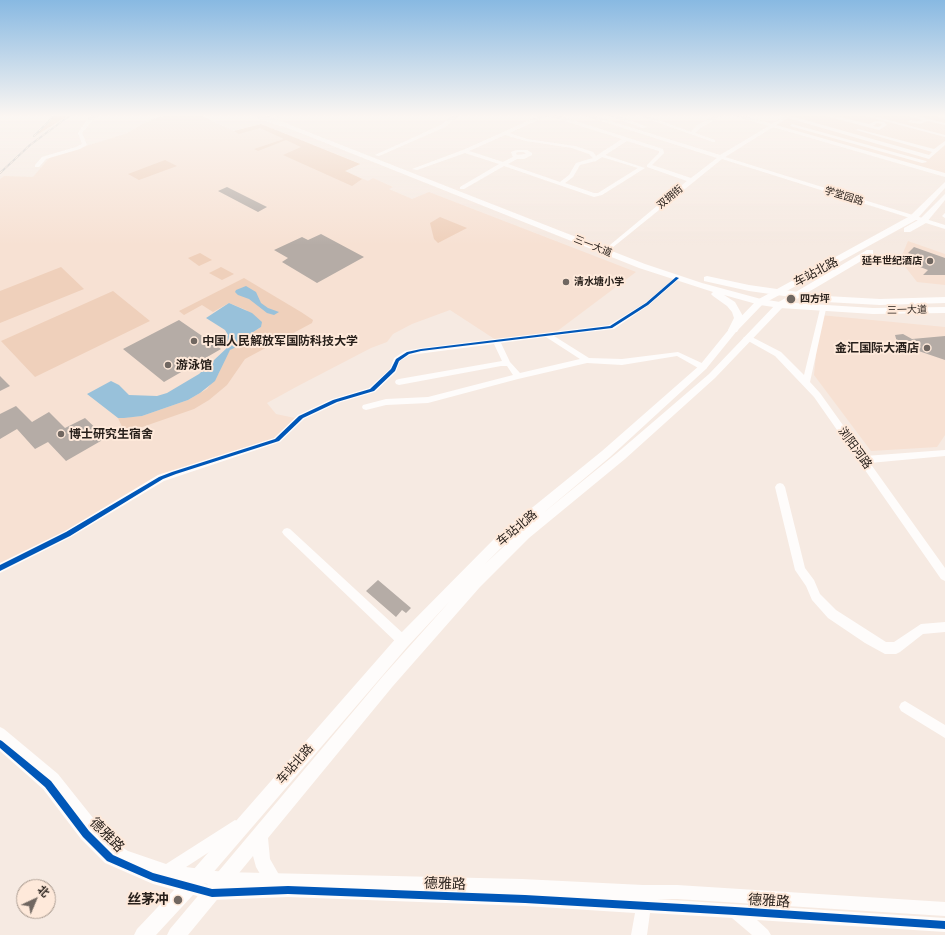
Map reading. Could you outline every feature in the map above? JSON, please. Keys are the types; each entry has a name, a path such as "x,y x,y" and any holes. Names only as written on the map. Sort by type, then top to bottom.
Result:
{"highway":[{"name":"三一大道","path":"376,158 677,278 760,302 823,309 873,311 945,310"},
{"name":"三一大道","path":"384,158 612,246 689,274 719,282 793,296 873,302 945,300"},
{"path":"699,285 731,304 739,318 733,330"}],"main road":[{"name":"车站北路","path":"143,935 199,876 403,641 500,541 606,454 703,366 733,330 760,302 873,241 918,219 945,184"},
{"name":"车站北路","path":"176,935 388,682 475,583 525,534 622,456 712,376 780,305 918,219 945,196"},
{"path":"259,836 262,861 273,880"}],"street":[{"path":"37,166 45,158"},
{"path":"415,169 447,158"},
{"path":"484,158 597,196 642,168"},
{"path":"462,188 515,158"},
{"path":"560,184 571,176 578,164 596,158"},
{"path":"601,158 642,168 650,167 691,180"},
{"path":"650,167 649,165 656,158"},
{"name":"双拥街","path":"612,246 720,158"},
{"name":"学堂园路","path":"723,158 945,227"},
{"path":"882,158 945,175"},
{"path":"908,158 924,162"},
{"path":"918,168 929,158"},
{"path":"0,568 68,534 168,475 277,440 301,417 335,401 372,390 393,370 397,360 408,354 421,350 549,336 611,327 647,304 677,278"},
{"path":"806,382 823,309"},
{"path":"549,336 587,360"},
{"name":"浏阳河路","path":"747,338 778,354 788,362 806,382 864,460 945,576"},
{"path":"497,342 507,363 518,376"},
{"path":"366,407 386,402 423,401 518,376 587,360 622,362 678,354 703,366"},
{"path":"399,382 507,363"},
{"path":"864,460 945,453"},
{"path":"780,487 800,570 810,583 816,597 832,614 885,648 896,648 921,629 945,627"},
{"path":"287,532 403,641"},
{"path":"905,707 945,732"},
{"name":"德雅路","path":"0,733 53,779 100,838 115,851 124,857 167,871 223,879 522,886 643,892 677,892 945,909"},
{"name":"德雅路","path":"0,743 48,784 86,834 110,858 153,877 187,888 212,893 288,890 644,905 945,925"},
{"path":"167,871 248,818"},
{"path":"639,935 644,905"},
{"path":"735,911 763,935"}],"shaded area":[{"name":"中国人民解放军国防科技大学","path":"49,158 344,158 360,164 345,171 368,181 373,178 393,187 389,189 412,199 429,192 636,272 556,332 496,340 450,310 412,324 393,334 387,342 371,348 267,403 276,414 295,418 278,437 217,459 160,474 66,532 0,566 0,179 4,176 33,177"},
{"path":"289,158 344,158 360,164 345,171 362,179 352,186"},
{"path":"884,158 945,158 945,175"},
{"path":"165,160 177,166 139,180 128,174"},
{"path":"440,217 467,228 438,243 434,239 430,223"},
{"path":"908,241 945,254 945,285 917,282 900,260"},
{"path":"200,253 212,260 199,266 188,258"},
{"path":"61,267 84,289 0,323 0,291"},
{"path":"221,267 234,274 222,280 209,273"},
{"path":"244,278 301,312 313,320 312,323 245,359 227,385 209,400 194,409 125,433 118,418 142,416 188,400 207,389 219,373 223,361 230,350 240,345 239,341 261,327 246,310 229,303 213,312 202,305 184,315 179,311"},
{"path":"113,291 150,321 35,377 1,341"},
{"path":"820,315 945,327 945,435 937,447 871,451 814,375"}],"water":[{"path":"246,286 256,292 261,303 268,308 279,312 274,315 267,313 249,299 238,295 235,292 236,290"},
{"path":"229,303 252,313 262,322 261,327 239,341 241,345 230,350 215,381 200,393 188,400 142,416 124,418 118,418 87,394 111,381 119,385 129,395 157,396 167,393 199,374 228,347 225,340 228,335 225,330 206,318"}],"building":[{"path":"227,187 267,207 258,212 218,191"},
{"path":"321,234 364,257 317,283 282,262 288,258 274,250 302,237 308,240"},
{"name":"延年世纪酒店","path":"914,247 945,258 945,275 923,275 928,270 912,264 919,256 908,253"},
{"name":"游泳馆","path":"179,320 221,349 164,382 123,349"},
{"name":"金汇国际大酒店","path":"903,334 912,339 945,336 945,360 901,345 897,342 895,335"},
{"path":"0,376 10,386 0,391"},
{"name":"博士研究生宿舍","path":"16,406 32,422 49,412 65,428 85,418 106,438 66,461 48,442 35,449 17,429 0,439 0,414"},
{"path":"378,580 411,608 406,613 402,610 396,617 366,591"}],"railway":[{"path":"0,173 16,158"}],"cycle path":[{"path":"0,568 68,534 161,478 277,440 301,417 335,401 372,390 393,370 397,360 408,353 421,350 611,327 647,304 677,278"},
{"path":"0,743 48,784 86,834 110,858 153,877 212,893 288,890 525,899 945,925"}],"place":[{"name":"延年世纪酒店","path":"930,261"},
{"name":"清水塘小学","path":"566,282"},
{"name":"四方坪","path":"791,299"},
{"name":"中国人民解放军国防科技大学","path":"194,341"},
{"name":"金汇国际大酒店","path":"927,348"},
{"name":"游泳馆","path":"168,365"},
{"name":"博士研究生宿舍","path":"61,434"},
{"name":"丝茅冲","path":"178,900"}]}
